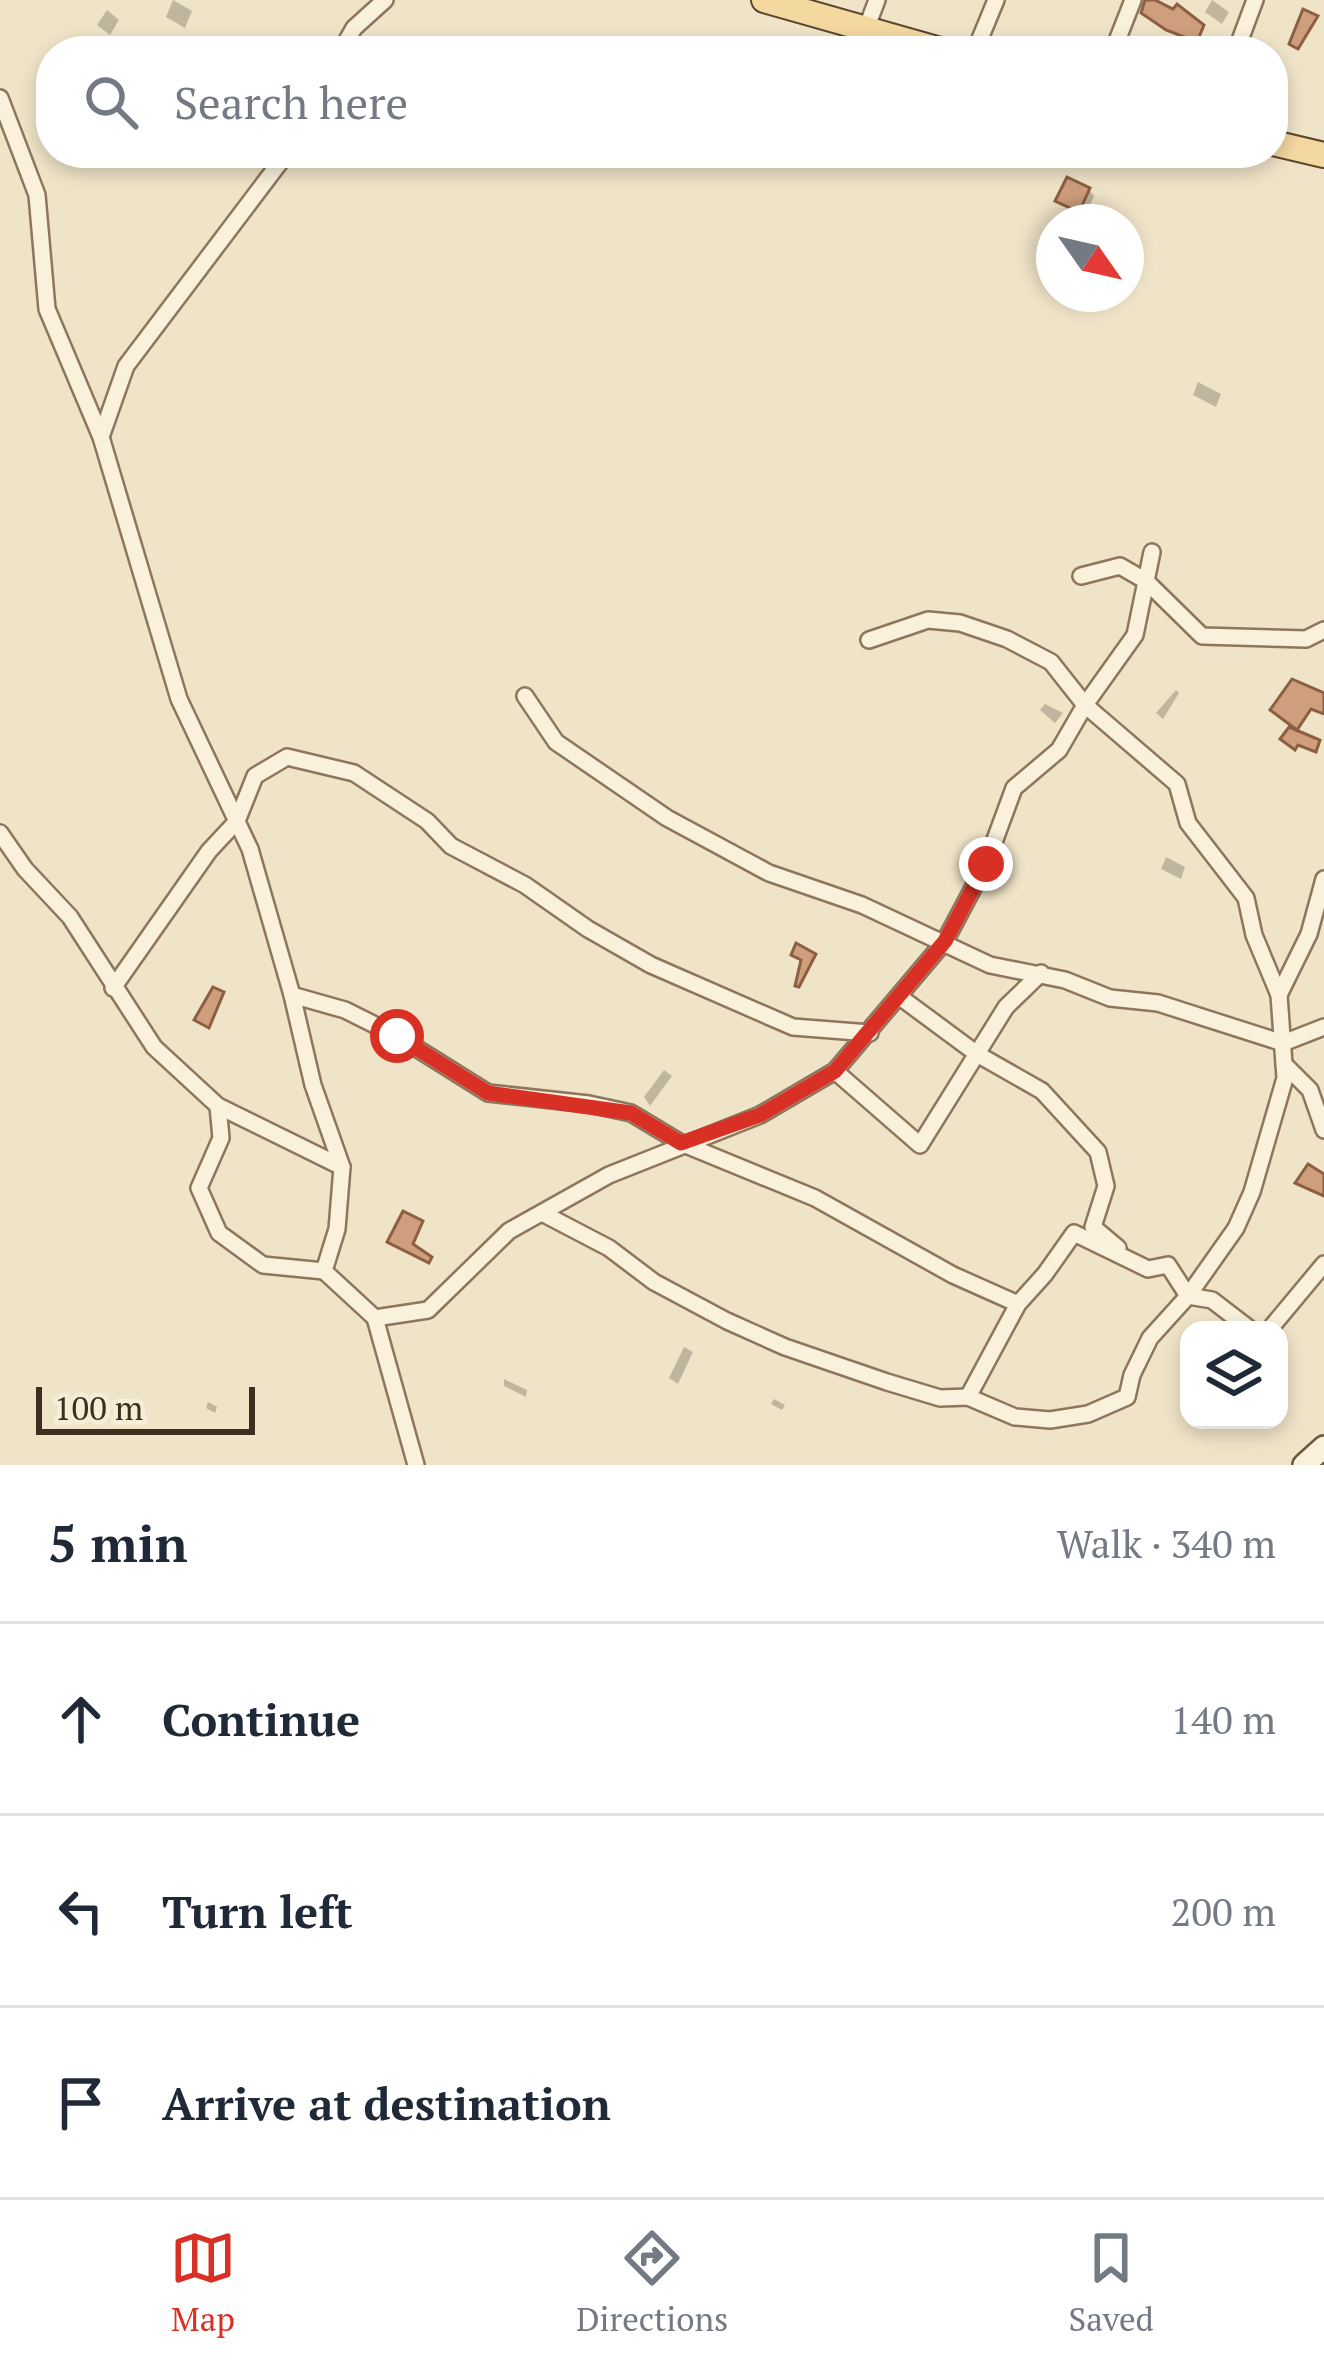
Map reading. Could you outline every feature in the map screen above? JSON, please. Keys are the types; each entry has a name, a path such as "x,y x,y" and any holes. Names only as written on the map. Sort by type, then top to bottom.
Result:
{"main road":[{"path":"764,0 893,36"},
{"path":"1288,146 1324,154"}],"street":[{"path":"349,36 385,0"},
{"path":"866,28 877,0"},
{"path":"981,36 996,0"},
{"path":"1119,36 1133,0"},
{"path":"1242,36 1255,0"},
{"path":"0,98 37,196 47,309 101,436 179,699 250,849 313,1085 342,1167 337,1229 324,1271"},
{"path":"101,436 126,366 276,168"},
{"path":"375,1318 428,1310 509,1231 609,1175 760,1115 835,1071 945,941 986,864 1014,788 1060,749 1135,635 1152,552"},
{"path":"1081,576 1120,566 1146,581 1202,636 1306,639 1324,630"},
{"path":"542,1213 609,1248 654,1282 785,1347 940,1398 968,1397 1015,1417 1050,1420 1088,1414 1127,1397 1150,1338 1188,1296 1236,1228 1252,1192 1285,1078 1279,995 1254,935 1246,898 1188,824 1177,784 1085,705 1051,662 1007,639 960,623 928,620 869,640"},
{"path":"525,696 556,742 667,818 769,873 862,904 990,965 1041,973 1110,998 1158,1003 1283,1043 1324,1027"},
{"path":"113,988 208,851 236,821 255,776 287,758 355,773 427,821 451,847 525,886 651,965 793,1027 870,1033"},
{"path":"0,833 70,917 154,1047 218,1106 342,1167"},
{"path":"1279,995 1309,934 1324,879"},
{"path":"835,1071 920,1145 1006,1007 1041,973"},
{"path":"292,995 363,1018 488,1093 631,1113 681,1143 773,1178 953,1275 1018,1304"},
{"path":"900,998 977,1054 1042,1091 1098,1152 1106,1186 1094,1228 1148,1270"},
{"path":"1284,1064 1310,1090 1324,1130"},
{"path":"218,1106 221,1138 199,1188 219,1233 262,1264 324,1271 375,1318 416,1465"},
{"path":"968,1397 1018,1304 1074,1233 1148,1270 1168,1264 1188,1296 1212,1300 1239,1321"},
{"path":"1276,1321 1324,1264"},
{"path":"1304,1465 1324,1447"}],"building":[{"path":"1145,0 1173,9 1177,4 1204,25 1199,36 1182,36 1141,13"},
{"path":"1303,9 1318,16 1298,49 1289,44"},
{"path":"1067,177 1090,188 1083,204 1055,201"},
{"path":"1292,679 1324,693 1324,714 1311,709 1297,730 1270,710"},
{"path":"1289,727 1320,740 1316,752 1298,745 1295,750 1280,739"},
{"path":"796,943 816,954 799,987 795,986 801,960 791,955"},
{"path":"213,987 224,992 209,1028 194,1020"},
{"path":"1308,1164 1324,1174 1324,1196 1295,1183"},
{"path":"403,1211 423,1221 413,1244 432,1257 429,1263 387,1242"}],"route":[{"path":"397,1036 488,1093 631,1113 681,1143 760,1115 835,1071 945,941 986,864"}]}
